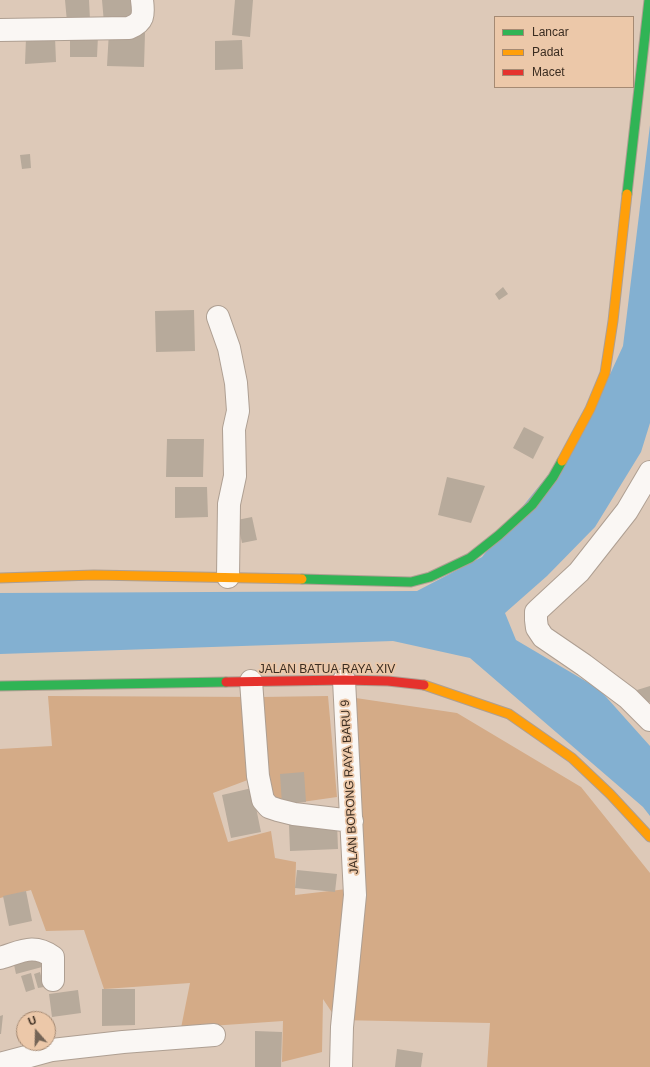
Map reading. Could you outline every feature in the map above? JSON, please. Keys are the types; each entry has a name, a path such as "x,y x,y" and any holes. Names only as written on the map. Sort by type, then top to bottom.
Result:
{"street":[{"path":"0,30 129,28 137,25 141,20 144,11 142,0"},
{"path":"0,578 94,575 411,582 430,577 470,558 500,535 532,505 553,476 570,448 590,408 605,372 613,321 650,0"},
{"path":"218,317 229,348 236,383 238,411 234,429 235,476 229,504 228,577"},
{"path":"650,472 628,511 579,572 538,609 536,612 536,620 537,628 543,637 628,698 650,720"},
{"name":"JALAN BATUA RAYA XIV","path":"0,686 344,680 388,681 429,686 509,714 572,758 610,794 650,837"},
{"name":"JALAN BORONG RAYA BARU 9","path":"342,1067 342,1021 355,895 344,680"},
{"path":"251,682 258,776 263,800 269,806 294,814 352,821"},
{"path":"0,958 29,949 44,951 53,957 53,980"},
{"path":"0,1064 52,1050 123,1042 214,1035"}],"shaded area":[{"path":"48,696 328,696 337,797 267,807 261,775 213,793 228,842 271,831 275,858 296,862 295,895 347,889 349,697 457,713 581,787 650,873 650,1067 487,1067 490,1023 337,1020 323,999 322,1052 282,1062 283,1021 181,1028 190,983 104,989 84,930 46,931 31,890 0,898 0,749 52,746"}],"water":[{"path":"650,125 650,423 641,452 595,527 547,576 505,613 516,640 599,689 650,746 650,816 643,807 470,658 393,641 0,654 0,593 417,591 482,557 585,429 623,346"}],"building":[{"path":"65,0 89,0 90,20 67,22"},
{"path":"102,0 136,0 137,20 104,23"},
{"path":"235,0 253,0 250,37 232,35"},
{"path":"109,31 145,33 144,67 107,66"},
{"path":"70,36 98,36 97,57 70,57"},
{"path":"55,37 56,62 25,64 26,38"},
{"path":"242,40 243,69 215,70 215,41"},
{"path":"30,154 31,168 22,169 20,155"},
{"path":"503,287 508,294 499,300 495,294"},
{"path":"194,310 195,351 156,352 155,311"},
{"path":"524,427 544,437 533,459 513,448"},
{"path":"167,439 204,439 203,477 166,477"},
{"path":"447,477 485,486 471,523 438,515"},
{"path":"175,487 207,487 208,517 175,518"},
{"path":"252,517 257,540 242,543 237,520"},
{"path":"650,686 650,702 642,705 637,690"},
{"path":"304,772 306,802 282,804 280,774"},
{"path":"252,788 261,832 231,838 222,795"},
{"path":"337,823 338,849 290,851 289,825"},
{"path":"297,870 337,874 335,892 295,888"},
{"path":"26,891 32,921 9,926 3,896"},
{"path":"39,954 42,967 16,974 13,960"},
{"path":"40,972 44,987 38,988 34,974"},
{"path":"31,973 35,989 26,992 21,976"},
{"path":"102,989 135,989 135,1025 102,1026"},
{"path":"78,990 81,1013 56,1016 56,1011 51,1011 49,994"},
{"path":"3,1015 1,1034 0,1034 0,1016"},
{"path":"255,1031 282,1032 281,1067 255,1067"},
{"path":"397,1049 423,1053 421,1067 395,1067"}],"traffic: fast":[{"path":"627,194 649,0"},
{"path":"302,579 411,582 430,577 470,558 499,535 532,505 553,477 562,461"},
{"path":"0,686 226,682"}],"traffic: slow":[{"path":"562,461 590,409 605,373 613,321 627,194"},
{"path":"0,578 94,575 302,579"},
{"path":"424,685 509,714 572,758 610,794 650,837"}],"traffic: jam":[{"path":"226,682 344,680 388,681 424,685"}]}
